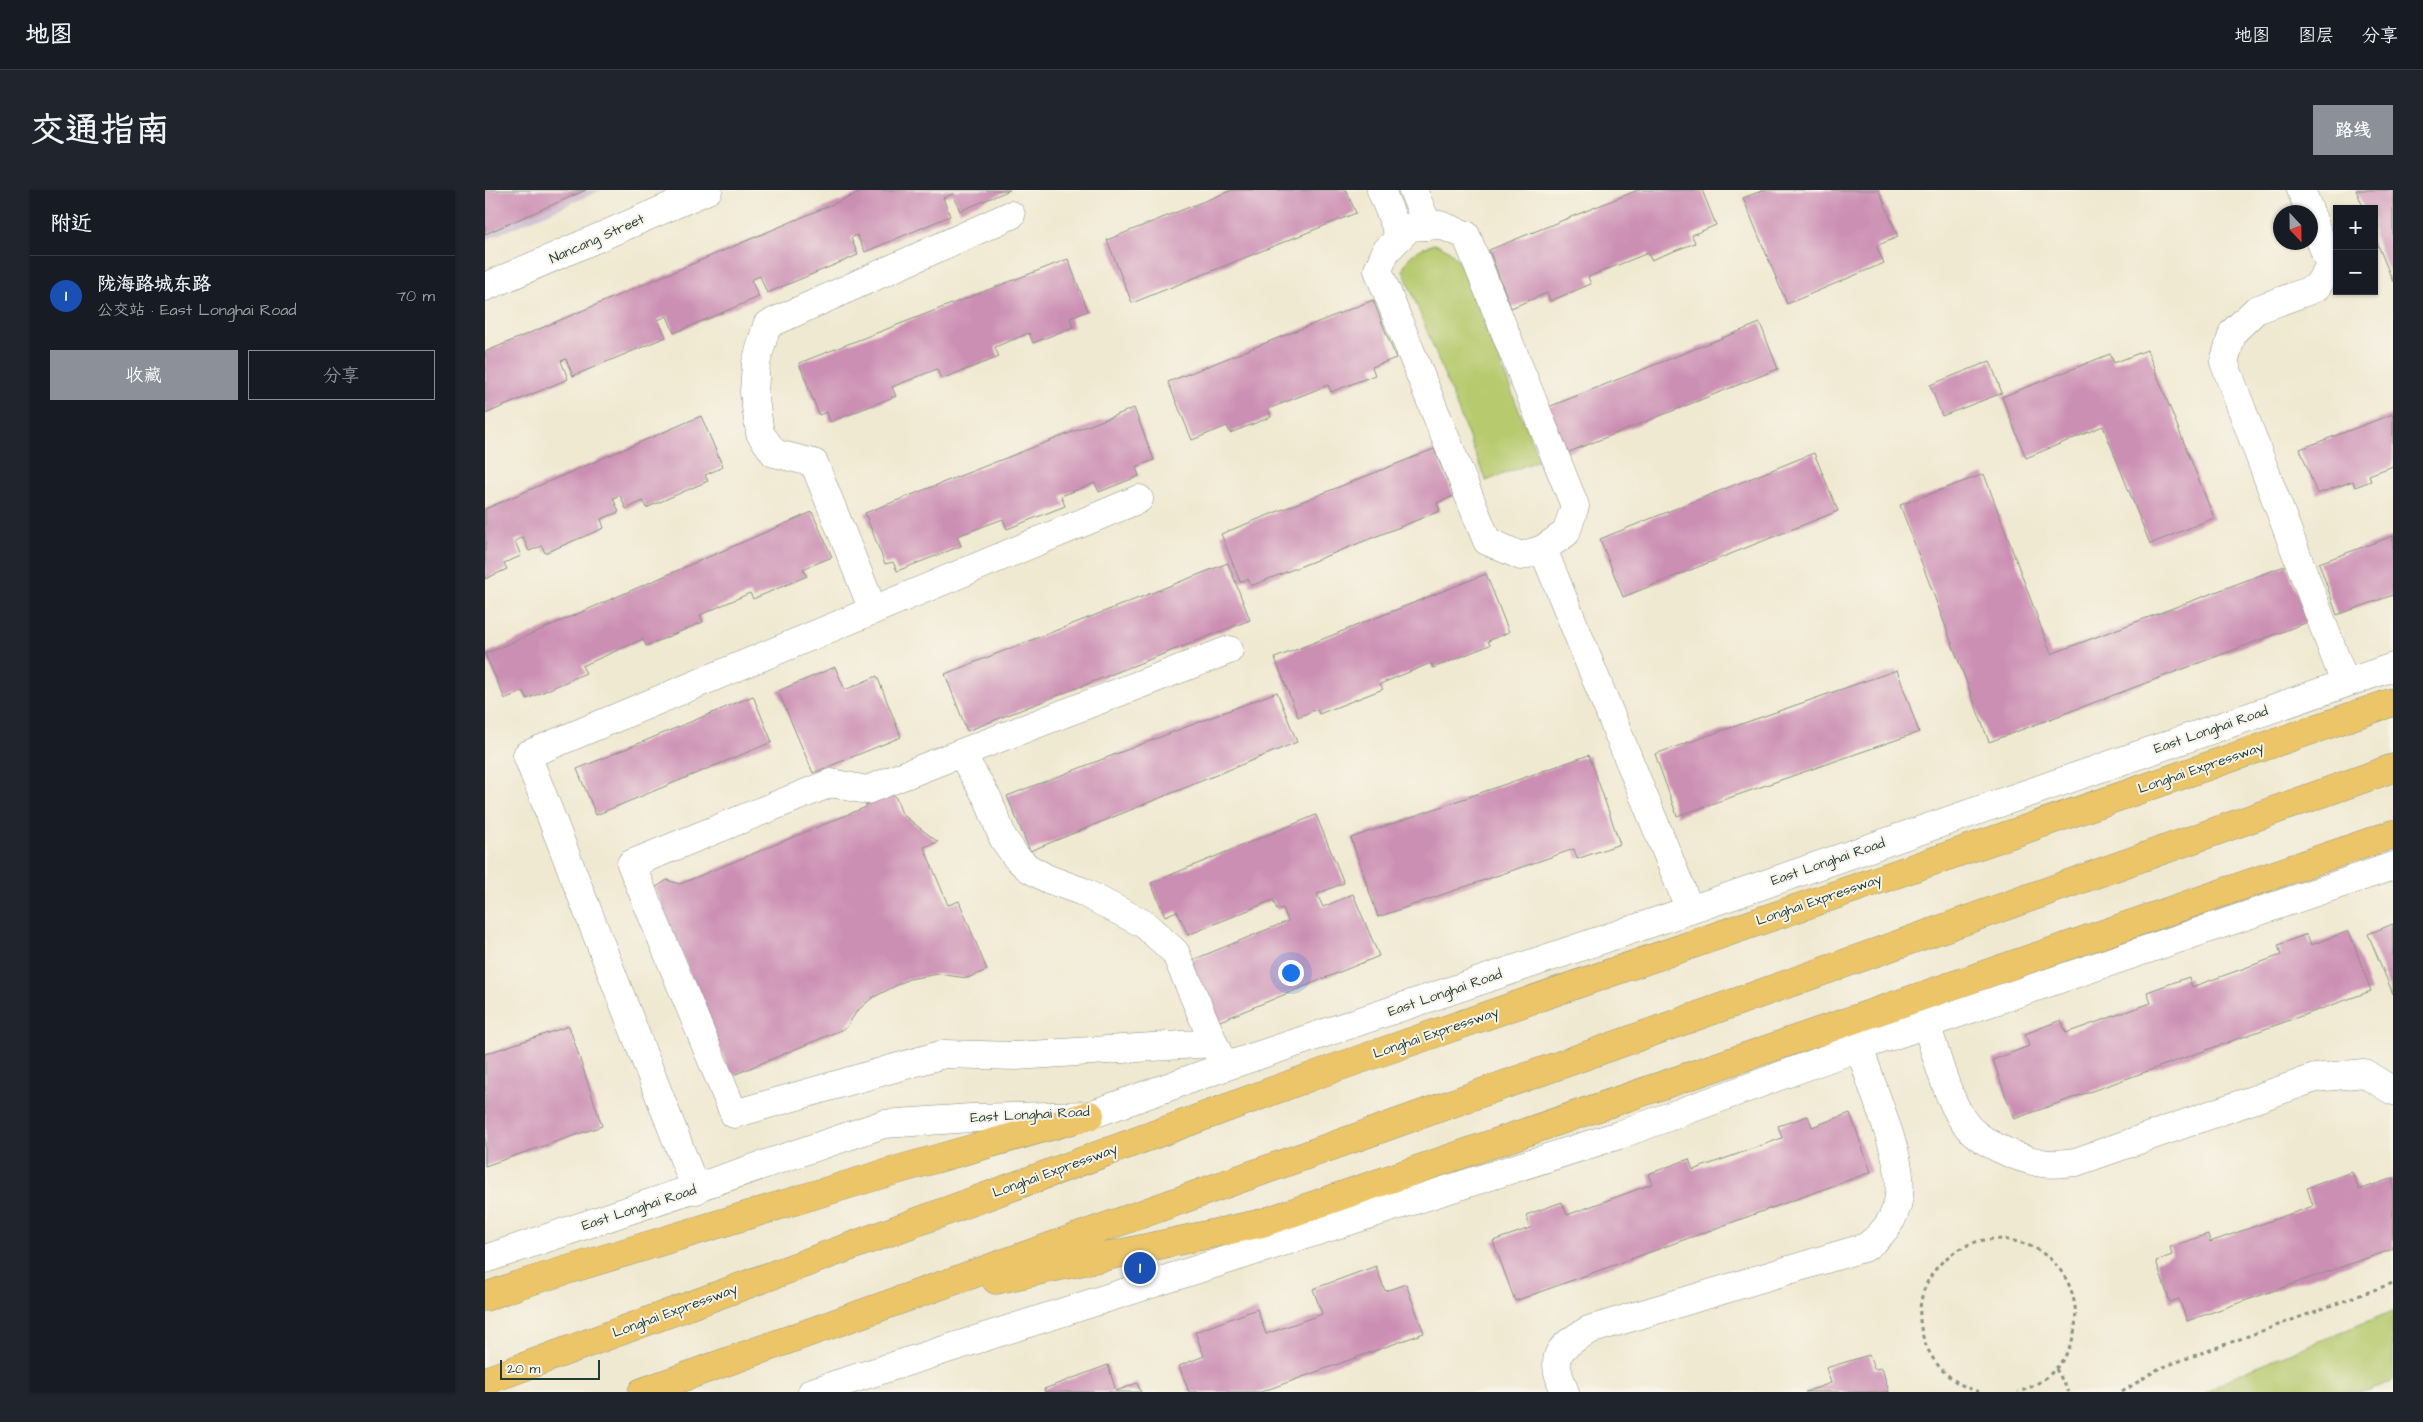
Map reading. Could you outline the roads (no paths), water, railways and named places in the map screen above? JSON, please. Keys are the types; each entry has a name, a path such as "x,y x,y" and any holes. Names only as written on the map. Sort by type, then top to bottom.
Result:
{"highway":[{"name":"Longhai Expressway","path":"485,1381 1335,1068 2393,702"},
{"path":"643,1392 2393,768"},
{"path":"887,1304 1262,1223 2393,834"},
{"path":"485,1297 518,1285 883,1174 1090,1114"}],"street":[{"name":"Nancang Street","path":"485,287 708,190"},
{"path":"1381,190 1400,237"},
{"path":"1413,190 1428,226"},
{"path":"2301,190 2307,205"},
{"path":"873,610 814,463 774,453 760,433 754,393 756,363 767,325 1011,215"},
{"path":"1441,224 1466,235 1575,506 1566,533 1543,549 1521,556 1487,541 1378,270 1386,251 1400,237 1410,228 1441,224"},
{"path":"2318,235 2330,266 2316,288 2256,310 2233,332 2224,362 2345,684"},
{"path":"696,1190 527,755 1139,499"},
{"path":"1543,549 1690,910"},
{"path":"1213,1043 1016,1056 944,1054 734,1114 631,864 831,783 867,790 1229,650"},
{"name":"East Longhai Road","path":"485,1259 696,1190 884,1124 971,1118 1090,1114 1690,910 2393,667"},
{"path":"961,753 988,799 1003,838 1016,857 1028,868 1041,875 1081,891 1144,924 1175,952 1224,1067"},
{"path":"812,1392 1619,1136 1859,1047 1927,1026 2393,866"},
{"path":"1927,1026 1947,1089 1963,1121 2003,1152 2043,1164 2076,1162 2315,1078 2364,1073 2393,1090"},
{"path":"1565,1392 1557,1374 1557,1353 1567,1342 1589,1330 1866,1247 1880,1237 1894,1216 1901,1185 1897,1156 1859,1047"}],"place":[{"name":"陇海路城东路","path":"1140,1268"}]}
